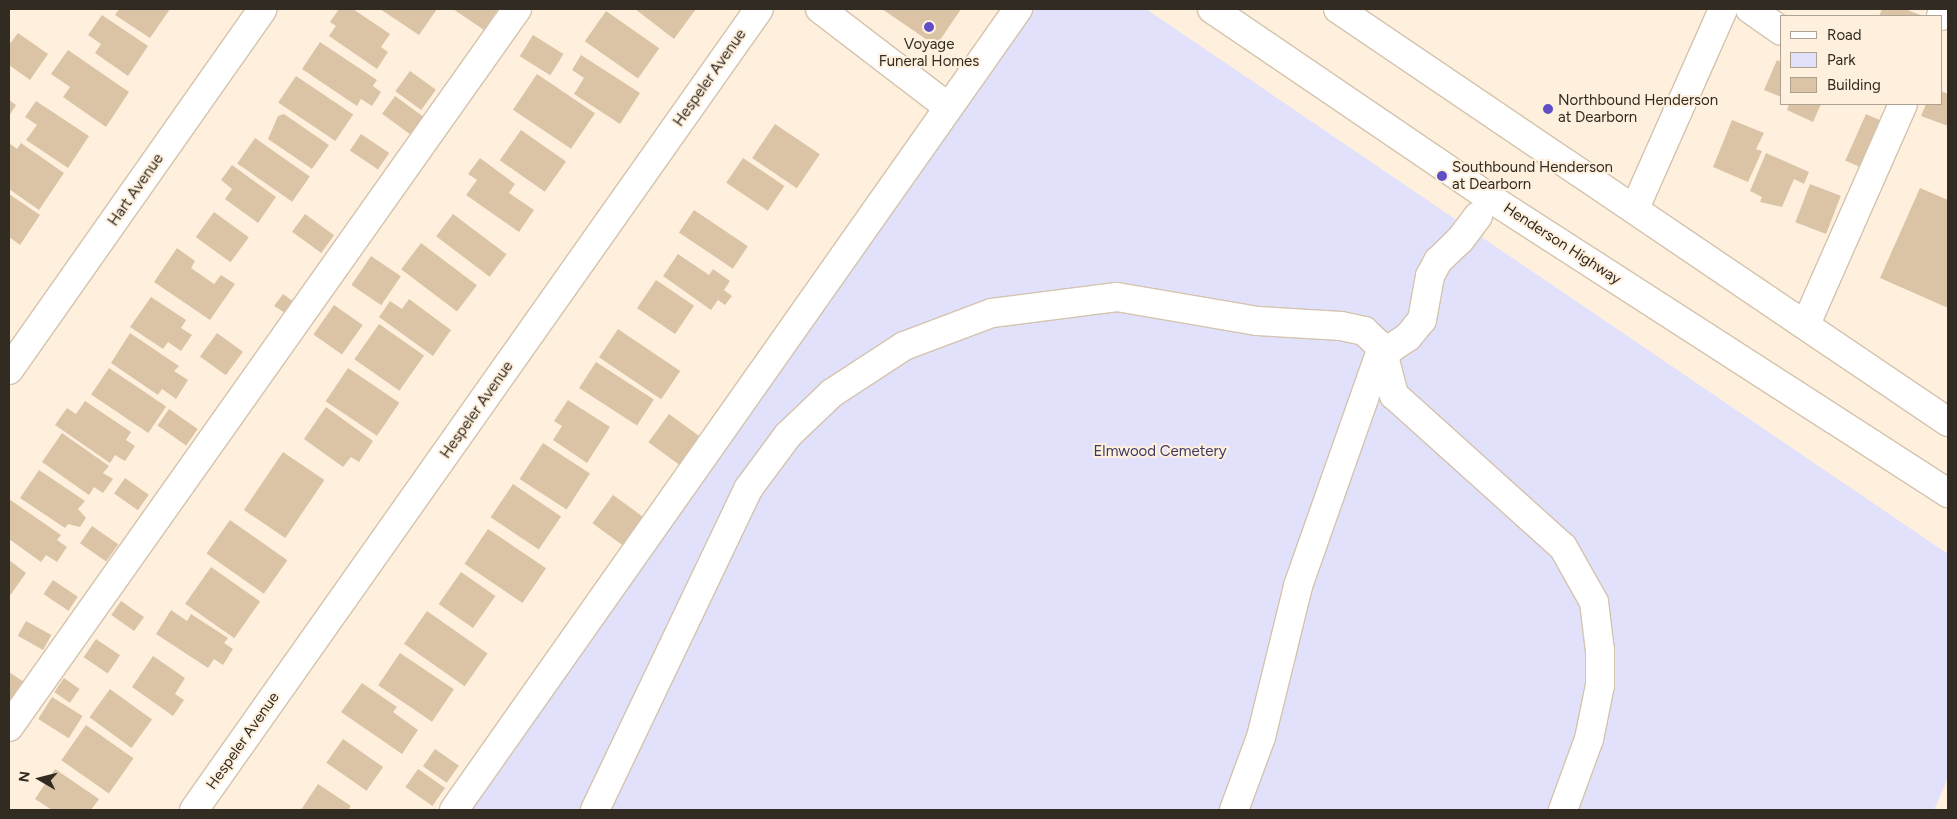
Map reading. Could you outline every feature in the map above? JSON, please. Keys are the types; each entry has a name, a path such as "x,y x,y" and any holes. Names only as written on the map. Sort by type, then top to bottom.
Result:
{"main road":[{"name":"Hart Avenue","path":"9,370 263,9"},
{"path":"9,727 517,9"},
{"name":"Hespeler Avenue","path":"194,810 759,9"},
{"path":"820,9 948,107"},
{"path":"454,810 1018,9"},
{"name":"Henderson Highway","path":"1212,9 1498,204 1948,493"},
{"path":"1338,9 1806,324 1946,414"},
{"path":"1635,208 1723,9"},
{"path":"1750,9 1780,30"},
{"path":"1806,324 1893,108"},
{"path":"1382,348 1392,347 1408,337 1422,320 1430,276 1438,261 1460,240 1478,216"},
{"path":"595,810 748,489 788,435 832,393 904,346 992,313 1118,298 1258,322 1341,326 1364,331 1382,348 1394,395 1563,547 1594,602 1600,651 1600,685 1589,739 1563,810"},
{"path":"1234,810 1261,737 1298,586 1382,348"}],"green space":[{"name":"Elmwood Cemetery","path":"1032,9 1146,9 1948,554 1948,778 1934,810 468,810"}],"building":[{"path":"119,9 170,9 150,38 115,15"},
{"path":"339,9 353,9 390,34 381,47 388,52 377,69 329,36 336,26 330,22"},
{"path":"380,9 437,9 419,35"},
{"path":"453,9 498,9 484,30"},
{"path":"635,9 696,9 674,39"},
{"name":"Voyage Funeral Homes","path":"882,9 961,9 936,46"},
{"path":"1882,9 1905,9 1920,15 1879,15"},
{"path":"606,11 659,48 638,79 585,41"},
{"path":"102,15 148,46 128,76 95,53 101,44 88,35"},
{"path":"18,33 48,54 30,80 9,65 9,45"},
{"path":"533,35 564,54 550,75 520,56"},
{"path":"320,42 377,80 373,86 381,92 372,106 361,99 357,106 302,69"},
{"path":"68,50 129,92 106,127 63,97 70,87 51,74"},
{"path":"581,55 640,93 620,124 574,94 584,78 572,70"},
{"path":"1777,60 1780,62 1780,97 1764,90"},
{"path":"410,71 436,90 421,110 395,91"},
{"path":"537,74 595,113 571,149 513,110"},
{"path":"296,76 353,115 335,141 278,103"},
{"path":"1942,91 1948,94 1948,126 1921,116 1926,105 1942,105"},
{"path":"395,96 424,117 411,135 382,114"},
{"path":"9,100 16,105 9,116"},
{"path":"36,101 89,136 68,168 26,140 37,125 25,117"},
{"path":"1789,105 1821,105 1813,122 1787,110"},
{"path":"284,114 329,145 312,169 268,139 278,116"},
{"path":"1866,114 1886,123 1865,170 1845,161"},
{"path":"1732,120 1764,133 1756,149 1762,151 1748,182 1713,167"},
{"path":"775,124 820,154 797,188 752,158"},
{"path":"521,130 566,162 545,192 500,160"},
{"path":"361,134 389,153 378,170 350,151"},
{"path":"255,138 310,176 292,202 237,163"},
{"path":"9,143 17,149 21,143 64,173 39,210 9,189"},
{"path":"1766,153 1809,172 1804,184 1794,179 1782,207 1760,202 1762,197 1750,191"},
{"path":"480,158 515,184 509,193 534,210 519,232 466,195 477,180 468,174"},
{"path":"743,158 784,186 768,211 726,183"},
{"path":"232,165 276,197 258,223 225,199 232,189 221,180"},
{"path":"1810,184 1841,196 1826,234 1795,222"},
{"path":"1920,188 1948,200 1948,308 1880,278"},
{"path":"9,194 40,215 20,245 9,237"},
{"path":"694,210 748,246 733,269 679,232"},
{"path":"214,212 249,237 231,262 196,237"},
{"path":"305,214 334,235 321,253 292,232"},
{"path":"453,214 507,254 490,277 436,236"},
{"path":"421,243 477,285 457,311 401,269"},
{"path":"177,248 195,261 191,268 214,284 221,275 235,284 210,320 154,282"},
{"path":"678,254 709,275 713,269 730,281 724,290 732,296 725,305 718,300 711,310 663,276"},
{"path":"371,256 401,276 381,305 351,285"},
{"path":"656,280 694,306 675,334 637,308"},
{"path":"283,294 294,302 287,314 274,306"},
{"path":"151,297 186,320 181,328 192,335 181,351 168,342 163,349 130,327"},
{"path":"409,299 451,330 433,356 379,317 390,301 402,309"},
{"path":"334,305 363,325 342,355 313,334"},
{"path":"379,324 424,356 399,391 354,359"},
{"path":"618,329 680,371 661,399 599,357"},
{"path":"130,333 179,366 174,371 188,380 176,399 162,389 158,395 111,363"},
{"path":"217,333 243,352 226,375 200,356"},
{"path":"596,362 654,400 637,426 579,388"},
{"path":"109,368 166,407 148,433 91,395"},
{"path":"348,368 399,403 377,436 326,401"},
{"path":"568,400 610,427 587,463 553,440 562,426 554,421"},
{"path":"85,401 131,432 126,440 135,446 125,461 115,455 110,463 55,425 67,408 76,414"},
{"path":"326,407 373,441 359,462 351,457 343,467 304,439"},
{"path":"169,409 198,429 186,445 158,425"},
{"path":"669,414 701,437 680,465 648,442"},
{"path":"62,433 109,466 103,473 113,479 103,493 94,487 89,495 42,462"},
{"path":"543,443 590,473 567,510 520,479"},
{"path":"283,452 324,480 285,538 244,510"},
{"path":"39,470 85,501 78,509 86,518 80,527 68,524 65,528 20,498"},
{"path":"125,478 149,495 138,510 114,494"},
{"path":"513,484 561,516 539,550 491,517"},
{"path":"613,495 645,518 624,546 592,523"},
{"path":"9,499 61,535 57,540 67,547 57,562 46,555 41,562 9,539"},
{"path":"230,520 287,560 264,594 206,554"},
{"path":"92,526 118,544 106,562 80,543"},
{"path":"488,529 546,568 523,603 465,564"},
{"path":"9,560 26,573 9,597"},
{"path":"211,567 260,601 234,638 185,604"},
{"path":"461,572 495,596 473,628 439,604"},
{"path":"53,580 78,597 68,611 43,594"},
{"path":"121,601 144,617 134,631 111,615"},
{"path":"171,610 187,621 191,614 228,638 224,643 233,649 223,665 214,659 208,668 156,634"},
{"path":"427,611 488,653 465,686 404,644"},
{"path":"26,621 51,635 43,650 18,636"},
{"path":"96,639 120,655 108,673 84,657"},
{"path":"400,653 454,689 432,722 378,685"},
{"path":"153,656 185,678 175,694 184,700 173,716 132,687"},
{"path":"9,672 24,682 9,705"},
{"path":"64,678 80,689 70,703 54,692"},
{"path":"362,683 397,707 393,712 418,730 402,754 341,712"},
{"path":"110,689 152,720 131,748 89,717"},
{"path":"52,697 83,716 69,738 38,719"},
{"path":"86,725 134,758 109,793 61,760"},
{"path":"343,739 383,767 367,791 326,763"},
{"path":"435,749 459,766 447,783 423,766"},
{"path":"55,769 99,799 91,810 52,810 35,799"},
{"path":"418,769 445,788 432,806 405,787"},
{"path":"318,784 351,806 348,810 301,810"}],"place":[{"name":"Voyage Funeral Homes","path":"929,27"},
{"name":"Northbound Henderson at Dearborn","path":"1548,109"},
{"name":"Southbound Henderson at Dearborn","path":"1442,176"}]}
